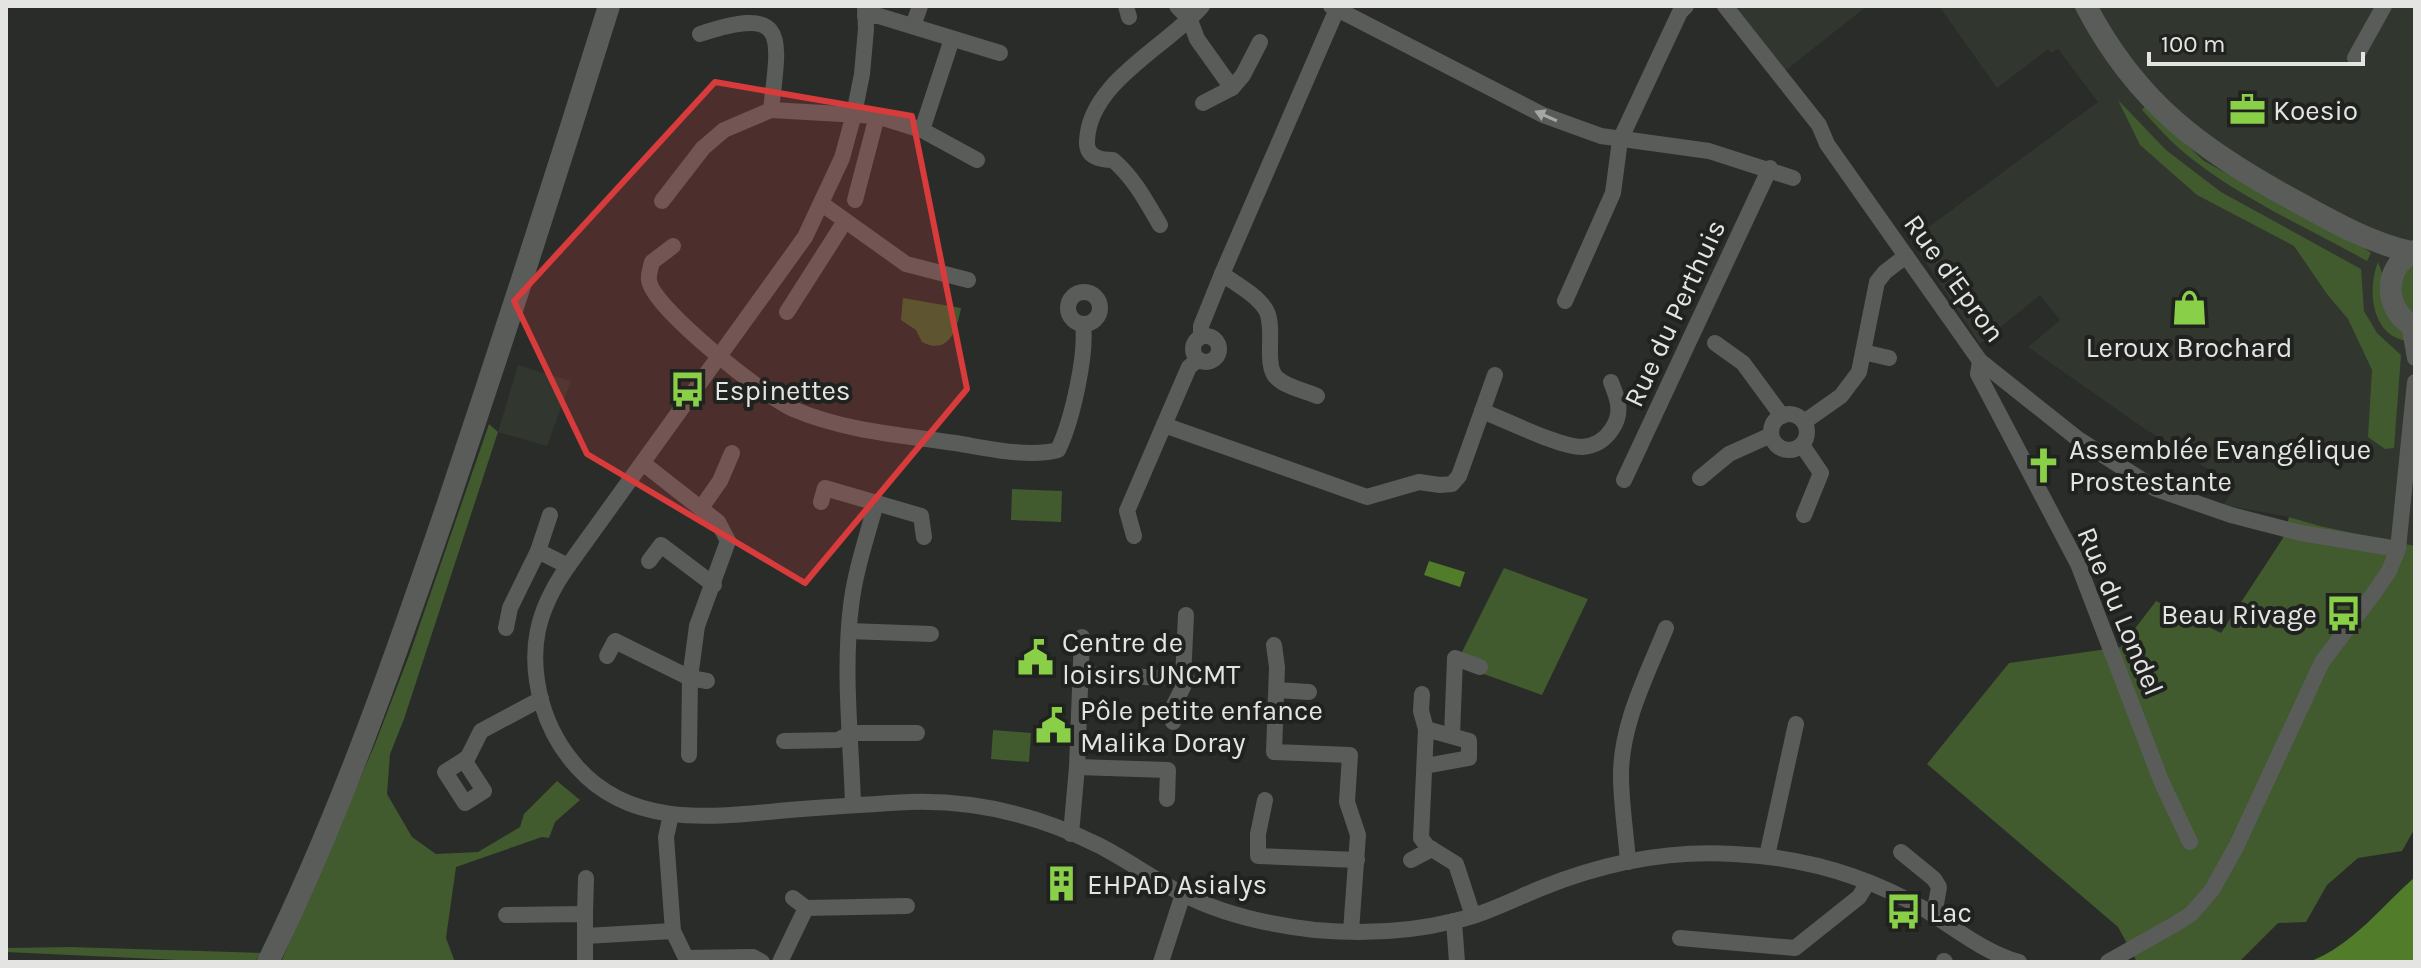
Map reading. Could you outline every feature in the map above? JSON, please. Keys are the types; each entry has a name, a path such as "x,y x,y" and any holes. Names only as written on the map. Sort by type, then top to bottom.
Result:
{"main road":[{"path":"268,962 331,820 409,616 483,400 609,6"},
{"path":"2086,6 2130,74 2164,114 2195,140 2250,177 2355,234 2385,246 2413,252"},
{"path":"2355,234 2379,255 2392,276"},
{"path":"2412,325 2394,308 2391,297 2392,276 2399,262 2413,252"}],"street":[{"path":"913,26 920,6"},
{"path":"1177,6 1190,20 1197,39 1232,88"},
{"path":"1160,225 1142,193 1124,170 1113,160 1092,156 1087,138 1093,112 1108,90 1190,20 1202,6"},
{"path":"1565,301 1613,193 1620,140 1680,12 1686,6"},
{"name":"Rue d'Epron","path":"1725,6 1819,125 1827,144 1980,361 2078,439 2156,489 2231,515 2301,533 2398,549"},
{"path":"2355,58 2384,6"},
{"path":"1134,536 1127,511 1189,367 1198,360 1206,362 1214,359 1219,348 1213,337 1201,336 1201,326 1334,8 1543,115 1576,128 1620,140 1709,151 1770,168 1793,178"},
{"path":"1000,53 913,26 890,12 865,11 862,74 854,114 842,158 805,237 551,590 536,637 534,659 541,699 549,726 563,751 587,779 624,802 646,811 701,818 853,804 927,801 975,805 1022,816 1098,845 1183,894 1220,909 1285,925 1351,931 1402,930 1454,921 1509,904 1543,887 1628,862 1696,854 1767,856 1821,866 1868,882 1934,915 1998,958 2019,962"},
{"path":"700,34 751,21 764,26 774,35 778,46 771,110"},
{"path":"922,130 952,39"},
{"path":"1203,103 1232,88 1243,75 1260,42"},
{"path":"662,201 703,148 724,130 771,110 877,116 922,130 977,160"},
{"path":"855,200 877,116"},
{"name":"Rue du Perthuis","path":"1624,480 1770,168"},
{"path":"822,204 906,264 968,280"},
{"path":"787,312 845,221"},
{"path":"673,246 652,262 648,281 657,296 719,357 789,408 870,431 993,449 1045,453 1058,450 1081,367 1085,339 1083,324"},
{"path":"1804,422 1841,396 1859,372 1877,282 1906,256"},
{"path":"1222,274 1261,303 1268,313 1271,358 1277,379 1317,396"},
{"path":"2412,325 2415,358"},
{"path":"1715,343 1743,363 1782,416"},
{"path":"1863,352 1889,358"},
{"name":"Rue du Londel","path":"1980,361 1978,374 2078,564 2162,783 2190,842"},
{"path":"1164,425 1367,497 1419,482 1452,484 1459,476 1495,375"},
{"path":"1482,411 1570,445 1596,444 1607,438 1617,422 1619,401 1611,382"},
{"path":"2108,962 2191,914 2212,890 2237,845 2322,662 2389,571 2398,549 2415,382"},
{"path":"1794,415 1804,422 1807,431 1802,445 1786,450 1776,445 1771,435 1774,424 1782,416 1794,415"},
{"path":"1700,478 1729,454 1771,435"},
{"path":"1802,445 1821,473 1804,515"},
{"path":"701,508 720,481 732,453"},
{"path":"644,464 718,522 728,541 697,626 698,680 689,755"},
{"path":"821,502 825,488 921,516 924,537"},
{"path":"853,804 849,631 854,581 876,503"},
{"path":"506,628 510,608 538,551 550,515"},
{"path":"649,561 661,545 714,585"},
{"path":"538,551 568,566"},
{"path":"1183,679 1186,615"},
{"path":"1628,862 1621,775 1623,747 1633,709 1666,628"},
{"path":"849,631 931,634"},
{"path":"1071,834 1082,637"},
{"path":"607,656 615,641 698,680"},
{"path":"1274,645 1277,690 1274,752 1350,755 1347,802 1358,835 1351,931"},
{"path":"1452,736 1448,655 1480,667"},
{"path":"1081,674 1187,679 1174,705 1173,722"},
{"path":"1277,690 1309,692"},
{"path":"1422,694 1421,711 1426,729 1421,838 1432,849 1463,859 1473,916"},
{"path":"464,760 481,731 541,699"},
{"path":"1767,856 1796,724"},
{"path":"1425,766 1469,758 1469,741 1426,729"},
{"path":"784,741 838,740 851,733 917,733"},
{"path":"1077,767 1168,770 1167,799"},
{"path":"1265,800 1258,856 1357,860"},
{"path":"671,815 666,837 673,931 685,960 753,957 762,962"},
{"path":"1411,860 1432,849"},
{"path":"1901,852 1934,879 1939,887 1934,915"},
{"path":"585,962 586,878"},
{"path":"1680,938 1795,948 1859,897 1868,882"},
{"path":"1161,962 1183,894"},
{"path":"780,962 799,903 907,906"},
{"path":"506,915 585,914"},
{"path":"1454,921 1457,962"},
{"path":"585,936 673,931"}],"highlighted area":[{"path":"715,82 912,116 967,389 805,583 587,454 514,301"}],"shaded area":[{"path":"1735,6 1867,6 1785,71"},
{"path":"1939,6 2415,6 2415,546 2223,505 2236,487 2145,429 2028,347 2060,320 2040,295 1980,344 1911,240 2098,102 2058,49 2051,53 2048,49 1997,88"},
{"path":"2118,100 2166,150 2221,192 2361,269 2364,311 2377,333 2401,355 2394,448 2385,449 2368,437 2372,370 2348,319 2294,246 2197,195 2140,145"},
{"path":"2145,106 2204,161 2364,248 2371,253 2367,261 2248,197 2202,167 2161,131 2142,110"},
{"path":"2415,261 2415,316 2400,298 2400,278"},
{"path":"2378,262 2408,341 2396,338 2379,321 2373,298"},
{"path":"903,298 961,308 950,338 939,346 922,342 916,330 901,320"},
{"path":"518,365 571,381 547,446 498,432"},
{"path":"489,424 498,432 390,754 387,794 412,837 436,854 478,852 520,827 524,814 557,781 580,800 555,822 549,838 542,837 456,867 446,938 455,962 281,962 375,744 410,653"},
{"path":"1012,489 1062,491 1061,522 1011,520"},
{"path":"2289,517 2415,546 2415,828 2402,851 2358,858 2327,885 2306,922 2278,923 2239,962 2137,962 2118,927 1927,764 2009,663 2121,647 2156,601 2221,633 2283,538"},
{"path":"1429,561 1465,572 1460,587 1424,575"},
{"path":"1504,568 1588,599 1542,695 1456,664"},
{"path":"993,730 1031,733 1029,762 991,759"},
{"path":"2415,877 2415,962 2309,962 2353,936"},
{"path":"6,948 261,953 255,962 221,962 6,952"}],"place":[{"name":"Koesio","path":"2247,110"},
{"name":"Leroux Brochard","path":"2189,307"},
{"name":"Espinettes","path":"688,390"},
{"name":"Assemblée Evangélique Prostestante","path":"2043,465"},
{"name":"Beau Rivage","path":"2343,614"},
{"name":"Centre de loisirs UNCMT","path":"1036,658"},
{"name":"Pôle petite enfance Malika Doray","path":"1054,726"},
{"name":"EHPAD Asialys","path":"1061,884"},
{"name":"Lac","path":"1903,912"}]}
